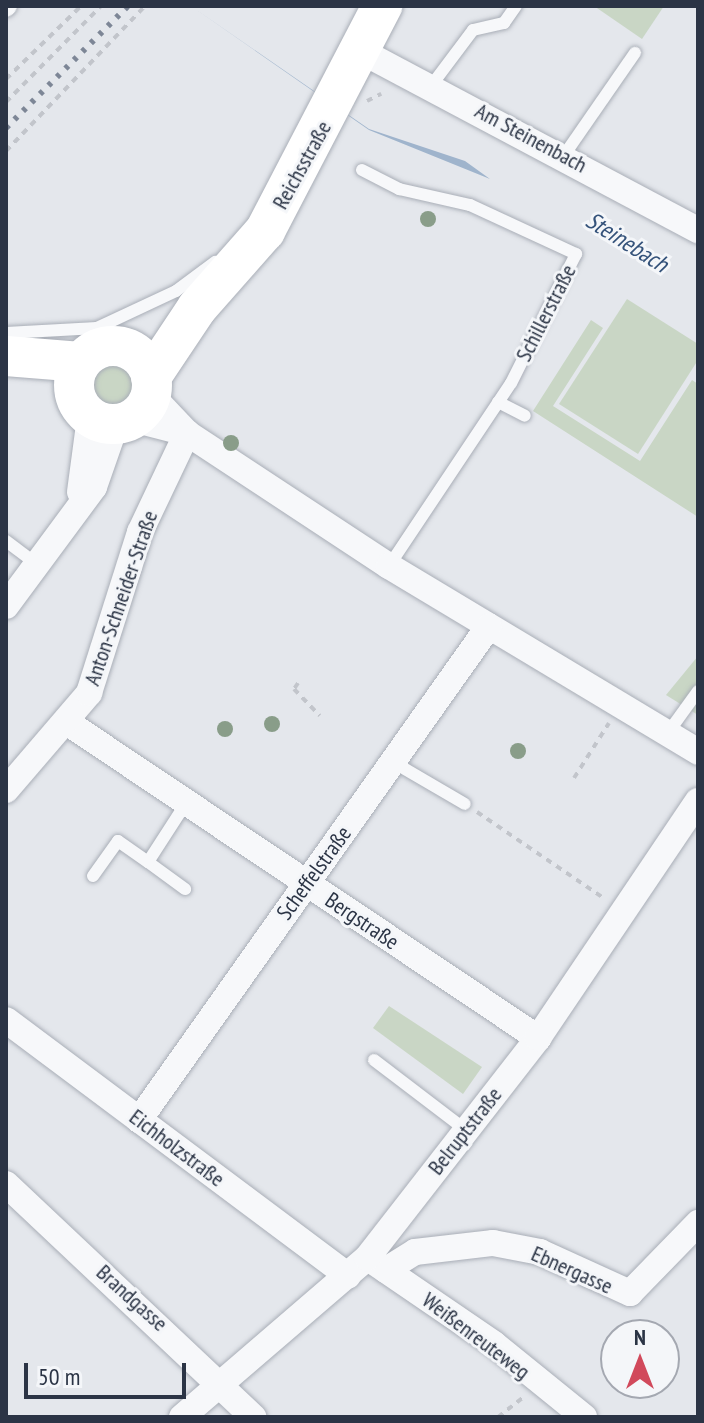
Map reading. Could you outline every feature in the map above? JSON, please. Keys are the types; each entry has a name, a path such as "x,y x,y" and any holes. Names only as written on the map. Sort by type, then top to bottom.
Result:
{"main road":[{"name":"Reichsstraße","path":"112,381 197,308 265,231 335,105 382,6"},
{"path":"6,356 112,381"},
{"path":"6,373 112,381"}],"street":[{"name":"Am Steinenbach","path":"361,51 565,154 698,230"},
{"path":"6,606 78,507 112,381 389,566 698,752"},
{"name":"Anton-Schneider-Straße","path":"7,788 68,723 96,676 140,532 187,433"},
{"name":"Scheffelstraße","path":"139,1120 489,626"},
{"name":"Bergstraße","path":"68,723 538,1038"},
{"name":"Belruptstraße","path":"182,1417 220,1381 367,1268 466,1130 538,1038 698,801"},
{"name":"Eichholzstraße","path":"6,1020 139,1120 367,1268"},
{"name":"Brandgasse","path":"6,1184 220,1381 253,1417"},
{"name":"Ebnergasse","path":"367,1268 458,1242 512,1245 630,1293 698,1223"},
{"name":"Weißenreuteweg","path":"367,1268 584,1417"}],"lane":[{"path":"431,86 473,30 504,23 516,6"},
{"path":"565,154 635,53"},
{"name":"Schillerstraße","path":"362,170 399,189 470,205 576,254 498,402 389,566"},
{"path":"6,333 112,381 176,291 265,231"},
{"path":"498,402 525,416"},
{"path":"6,541 37,564"},
{"path":"667,734 698,691"},
{"path":"393,762 470,808"},
{"path":"148,862 186,803"},
{"path":"93,876 118,841 185,889"},
{"path":"374,1060 466,1130"}],"path":[{"path":"6,79 81,6"},
{"path":"6,102 101,6"},
{"path":"6,151 145,6"},
{"path":"298,683 294,689 320,716"},
{"path":"574,778 612,718"},
{"path":"470,808 611,903"},
{"path":"498,1417 540,1384"}],"green space":[{"path":"594,6 664,6 642,39"},
{"path":"627,299 698,344 698,360 638,454 559,404"},
{"path":"591,320 603,328 553,406 640,461 692,380 698,384 698,517 533,411"},
{"path":"113,363 128,370 135,385 128,400 113,407 98,400 91,385 98,370"},
{"path":"698,656 698,715 666,695"},
{"path":"389,1006 482,1067 463,1094 373,1028"}],"water":[{"path":"191,6 369,129 465,161 490,179 369,130"}],"railway":[{"path":"6,128 128,6"}],"water label":[{"name":"Steinebach","path":"627,242"}]}
